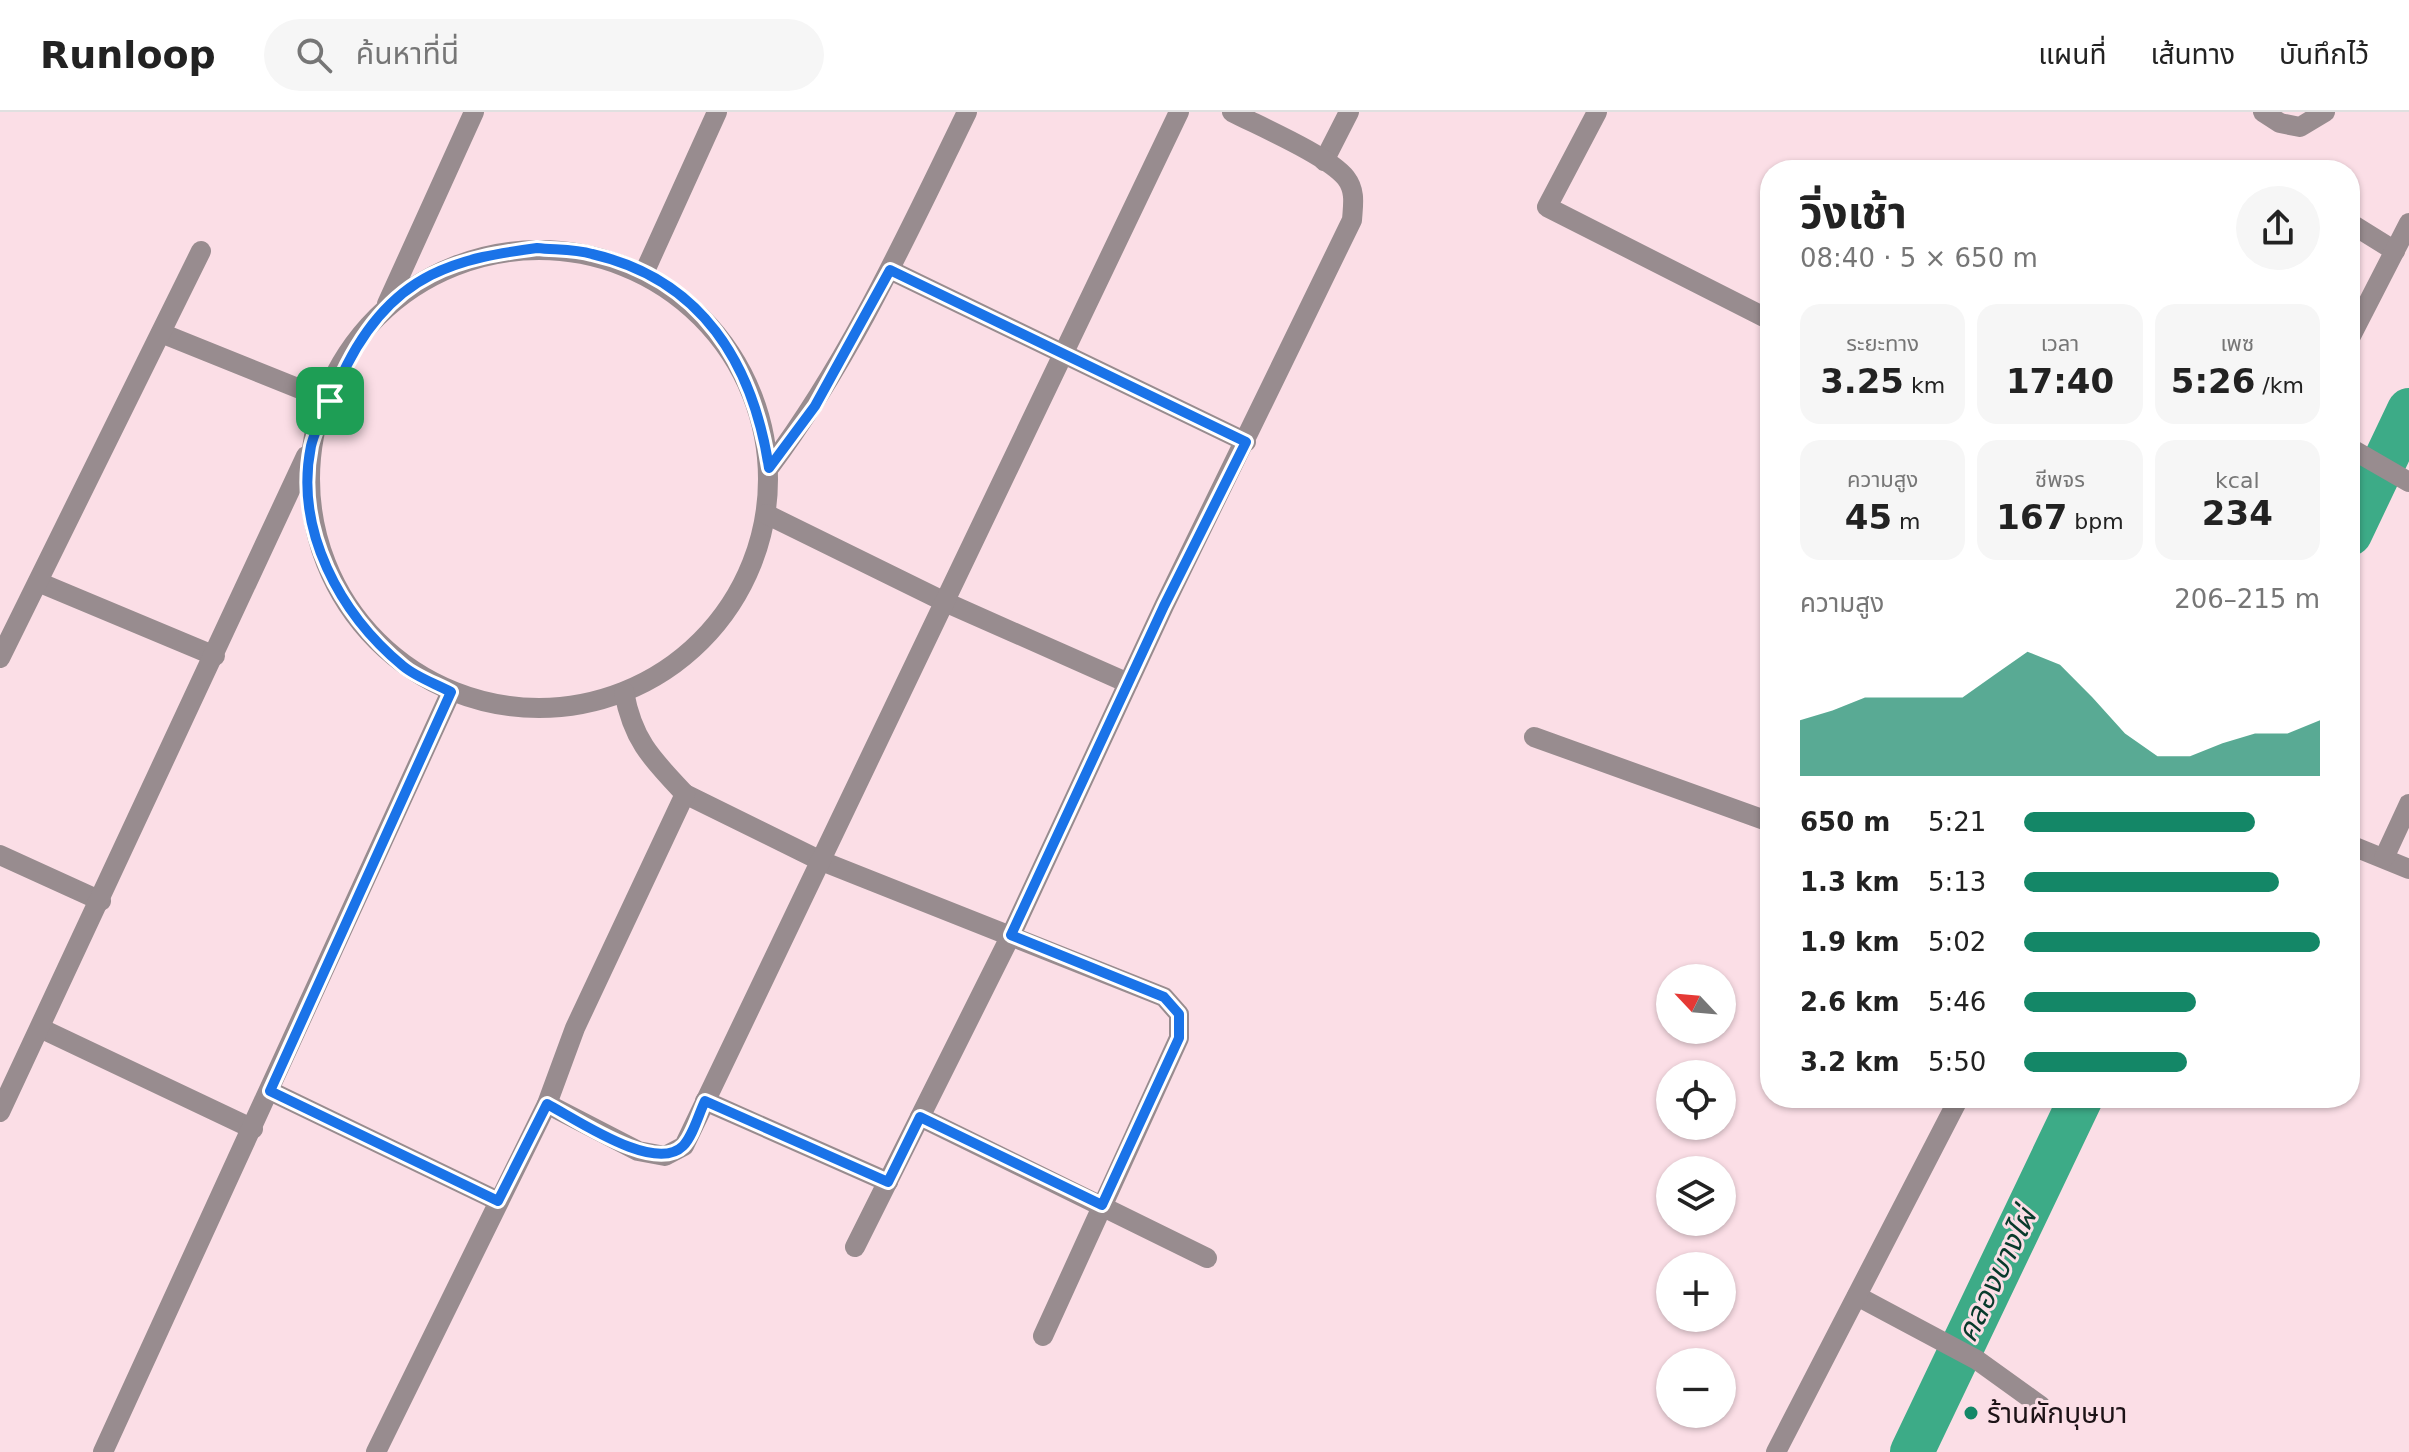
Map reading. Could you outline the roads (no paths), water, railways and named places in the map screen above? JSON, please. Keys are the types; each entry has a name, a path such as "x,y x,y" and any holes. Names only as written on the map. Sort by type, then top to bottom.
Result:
{"street":[{"path":"0,1112 215,656 349,359 385,308 474,112"},
{"path":"644,273 717,112"},
{"path":"769,468 815,406 890,270 967,112"},
{"path":"547,1104 638,1151 665,1156 684,1146 1179,112"},
{"path":"855,1247 1011,935 1128,683 1352,220 1354,197 1346,178 1324,161 1232,112"},
{"path":"1324,161 1349,112"},
{"path":"1597,112 1547,207 1760,315"},
{"path":"2263,112 2280,123 2300,127 2325,112"},
{"path":"2360,319 2409,223"},
{"path":"2360,229 2395,251"},
{"path":"311,445 308,497 319,546 337,593 368,634 405,669 451,692 508,708 567,707 624,692 676,663 718,622 749,571 766,514 769,468 762,420 745,374 719,333 685,299 644,273 592,254 523,249 482,255 430,275 385,308"},
{"path":"0,658 201,251"},
{"path":"890,270 1065,351 1246,442"},
{"path":"161,333 330,401"},
{"path":"2360,454 2409,482"},
{"path":"766,514 945,602 1128,683"},
{"path":"38,582 215,656"},
{"path":"103,1452 451,692"},
{"path":"624,692 630,724 646,753 685,794 819,860 1164,997 1179,1014 1179,1038 1043,1336"},
{"path":"1534,737 1760,818"},
{"path":"376,1452 547,1104 575,1028 685,794"},
{"path":"2384,858 2409,804"},
{"path":"2360,849 2409,869"},
{"path":"0,855 101,901"},
{"path":"40,1028 253,1129"},
{"path":"270,1091 498,1201"},
{"path":"705,1101 888,1182"},
{"path":"1776,1452 1954,1108"},
{"path":"920,1117 1207,1258"},
{"path":"1857,1296 1977,1360 2041,1406"}],"waterway":[{"name":"คลองบางไผ่","path":"2360,513 2409,410"},
{"name":"คลองบางไผ่","path":"1912,1452 2076,1108"}],"place":[{"name":"ร้านผักบุษบา","path":"1971,1413"}]}
